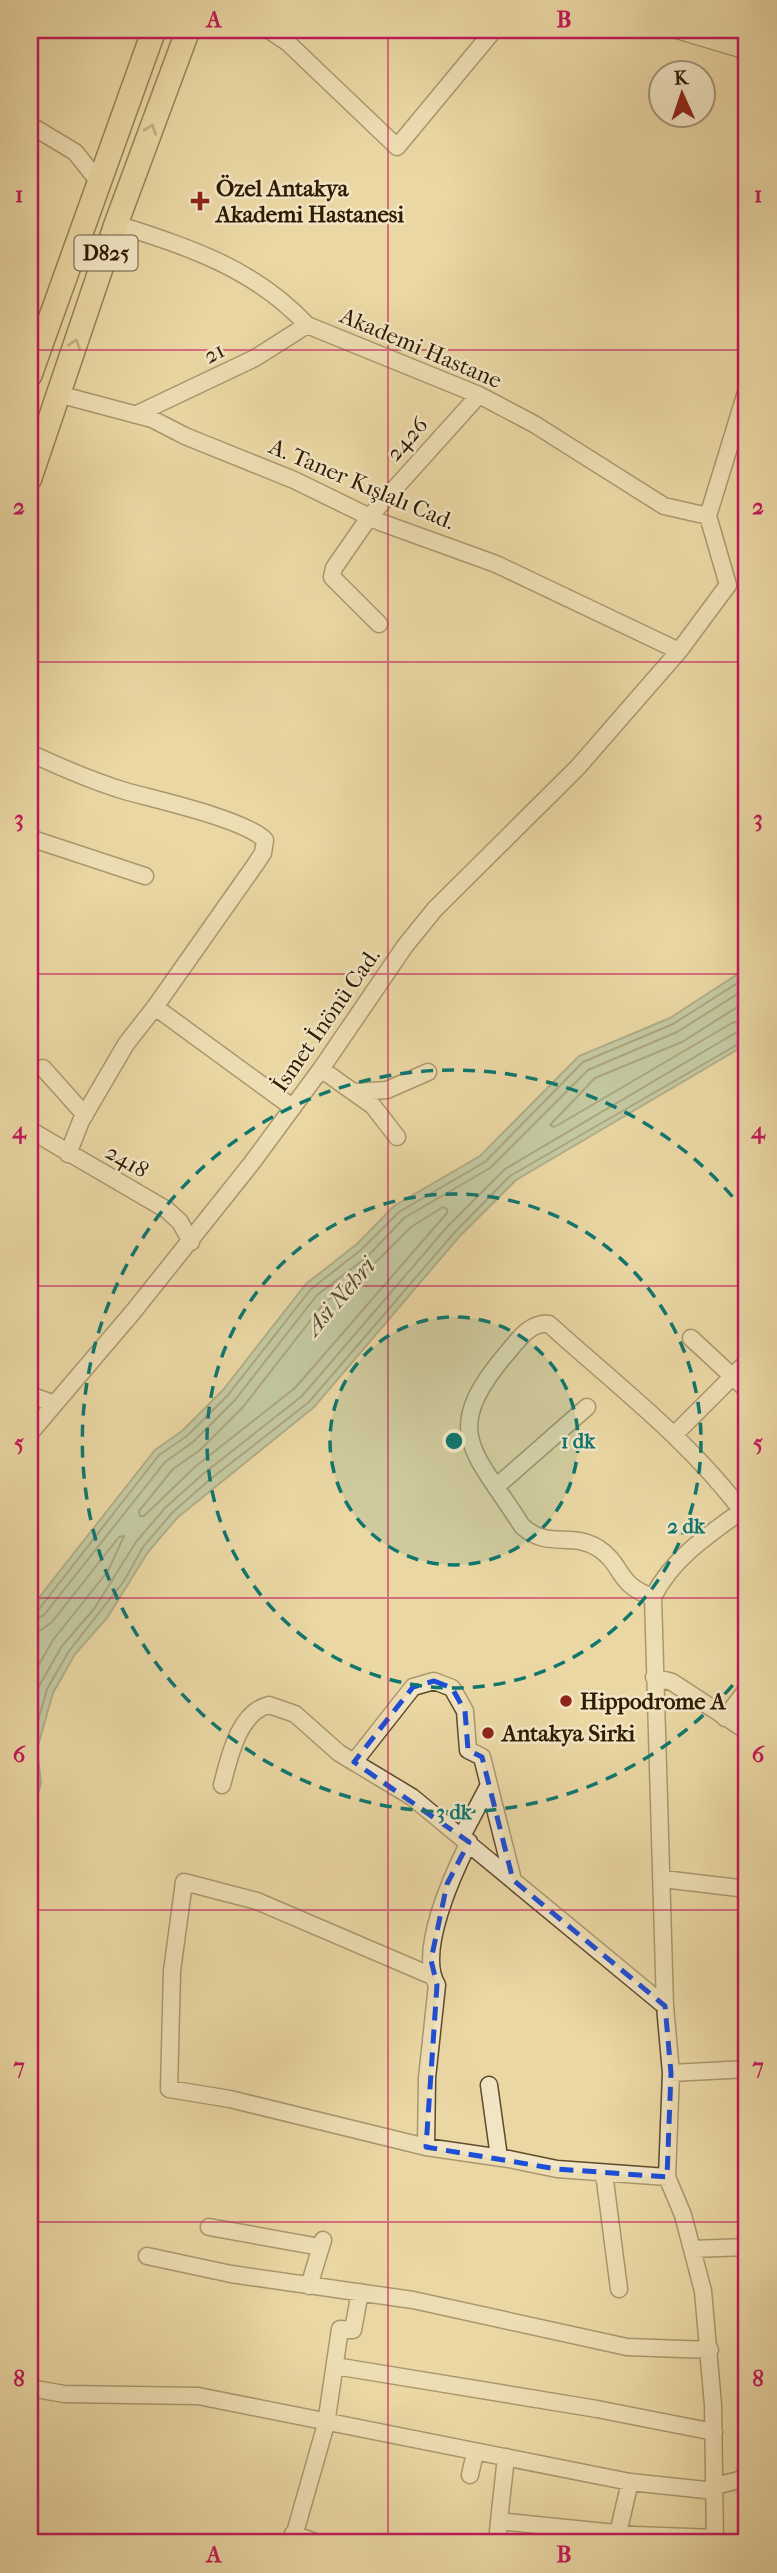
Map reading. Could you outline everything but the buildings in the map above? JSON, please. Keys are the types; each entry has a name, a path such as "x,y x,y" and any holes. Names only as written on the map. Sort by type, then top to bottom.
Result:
{"highway":[{"name":"D825","path":"30,375 154,30"},
{"name":"D825","path":"30,478 116,223 188,30"}],"street":[{"path":"269,30 287,42 397,147 494,30"},
{"path":"677,30 747,51"},
{"path":"30,126 75,152 99,182"},
{"name":"Akademi Hastane","path":"116,223 204,252 287,303 307,325 479,395 534,424 664,506 708,516"},
{"name":"21","path":"137,414 256,358 307,325"},
{"path":"708,516 747,389"},
{"name":"A. Taner Kışlalı Cad.","path":"58,394 137,414 370,516 496,564 680,651"},
{"name":"2426","path":"379,624 332,577 334,568 370,516 479,395"},
{"name":"İsmet İnönü Cad.","path":"30,1433 191,1242 321,1069 405,946 435,909 578,767 680,651 728,585 708,516"},
{"path":"30,753 122,790 183,806 255,831 265,840 263,853 126,1044 85,1115 68,1154"},
{"path":"30,838 145,876"},
{"path":"155,1007 292,1107"},
{"path":"43,1068 85,1115"},
{"path":"321,1069 373,1106 397,1137"},
{"path":"353,1092 387,1090 428,1072"},
{"name":"2418","path":"30,1130 167,1210 180,1222 191,1242"},
{"path":"499,2521 715,2541 714,2432 710,2350 703,2291 683,2215 667,2177 671,2073 665,2006 653,1597 664,1575 687,1550 744,1509 674,1435 549,1324 540,1324 529,1329 506,1354 476,1394 470,1409 469,1440 522,1526 534,1537 568,1540 598,1548 626,1585 653,1597"},
{"path":"691,1338 747,1390"},
{"path":"674,1435 747,1362"},
{"path":"30,1395 52,1404"},
{"path":"497,1486 587,1407"},
{"path":"654,1677 672,1682 747,1731"},
{"path":"354,1762 413,1687 434,1681 452,1688 465,1712 468,1749 482,1757 513,1880"},
{"path":"725,1718 747,1689"},
{"path":"222,1785 237,1737 254,1713 265,1705 278,1705 295,1714 324,1742 412,1797 466,1839 665,2006"},
{"path":"426,2147 427,2078 437,1985 432,1976 430,1960 447,1884 489,1785"},
{"path":"663,1879 747,1889"},
{"path":"432,1976 257,1901 184,1882 172,1971 169,2089 230,2099 426,2147 499,2157 557,2169 667,2177"},
{"path":"671,2073 747,2069"},
{"path":"489,2085 499,2157"},
{"path":"604,2173 619,2289"},
{"path":"209,2227 321,2244 309,2286"},
{"path":"692,2249 747,2247"},
{"path":"146,2256 309,2286 413,2301 627,2347 710,2350"},
{"path":"318,2543 292,2539 326,2424 340,2329 353,2330 360,2292"},
{"path":"335,2365 597,2409 714,2432"},
{"path":"30,2388 64,2394 198,2396 326,2424 629,2482 715,2488 747,2478"},
{"path":"470,2476 475,2453"},
{"path":"497,2543 506,2458"},
{"path":"618,2533 629,2482"}],"highlighted area":[{"path":"434,1681 452,1688 465,1711 468,1750 482,1757 513,1880 665,2006 671,2073 667,2177 557,2169 426,2147 437,1985 431,1960 447,1884 469,1842 354,1762 413,1687"}],"water":[{"name":"Asi Nehri","path":"747,968 747,1044 516,1180 459,1237 314,1407 177,1518 148,1552 107,1618 75,1654 53,1693 37,1749 41,1783 30,1823 30,1609 155,1450 182,1431 223,1390 306,1284 357,1244 394,1206 480,1156 579,1056 670,1018"}],"place":[{"name":"Özel Antakya Akademi Hastanesi","path":"200,201"},
{"name":"Hippodrome A","path":"566,1701"},
{"name":"Antakya Sirki","path":"488,1733"}]}
